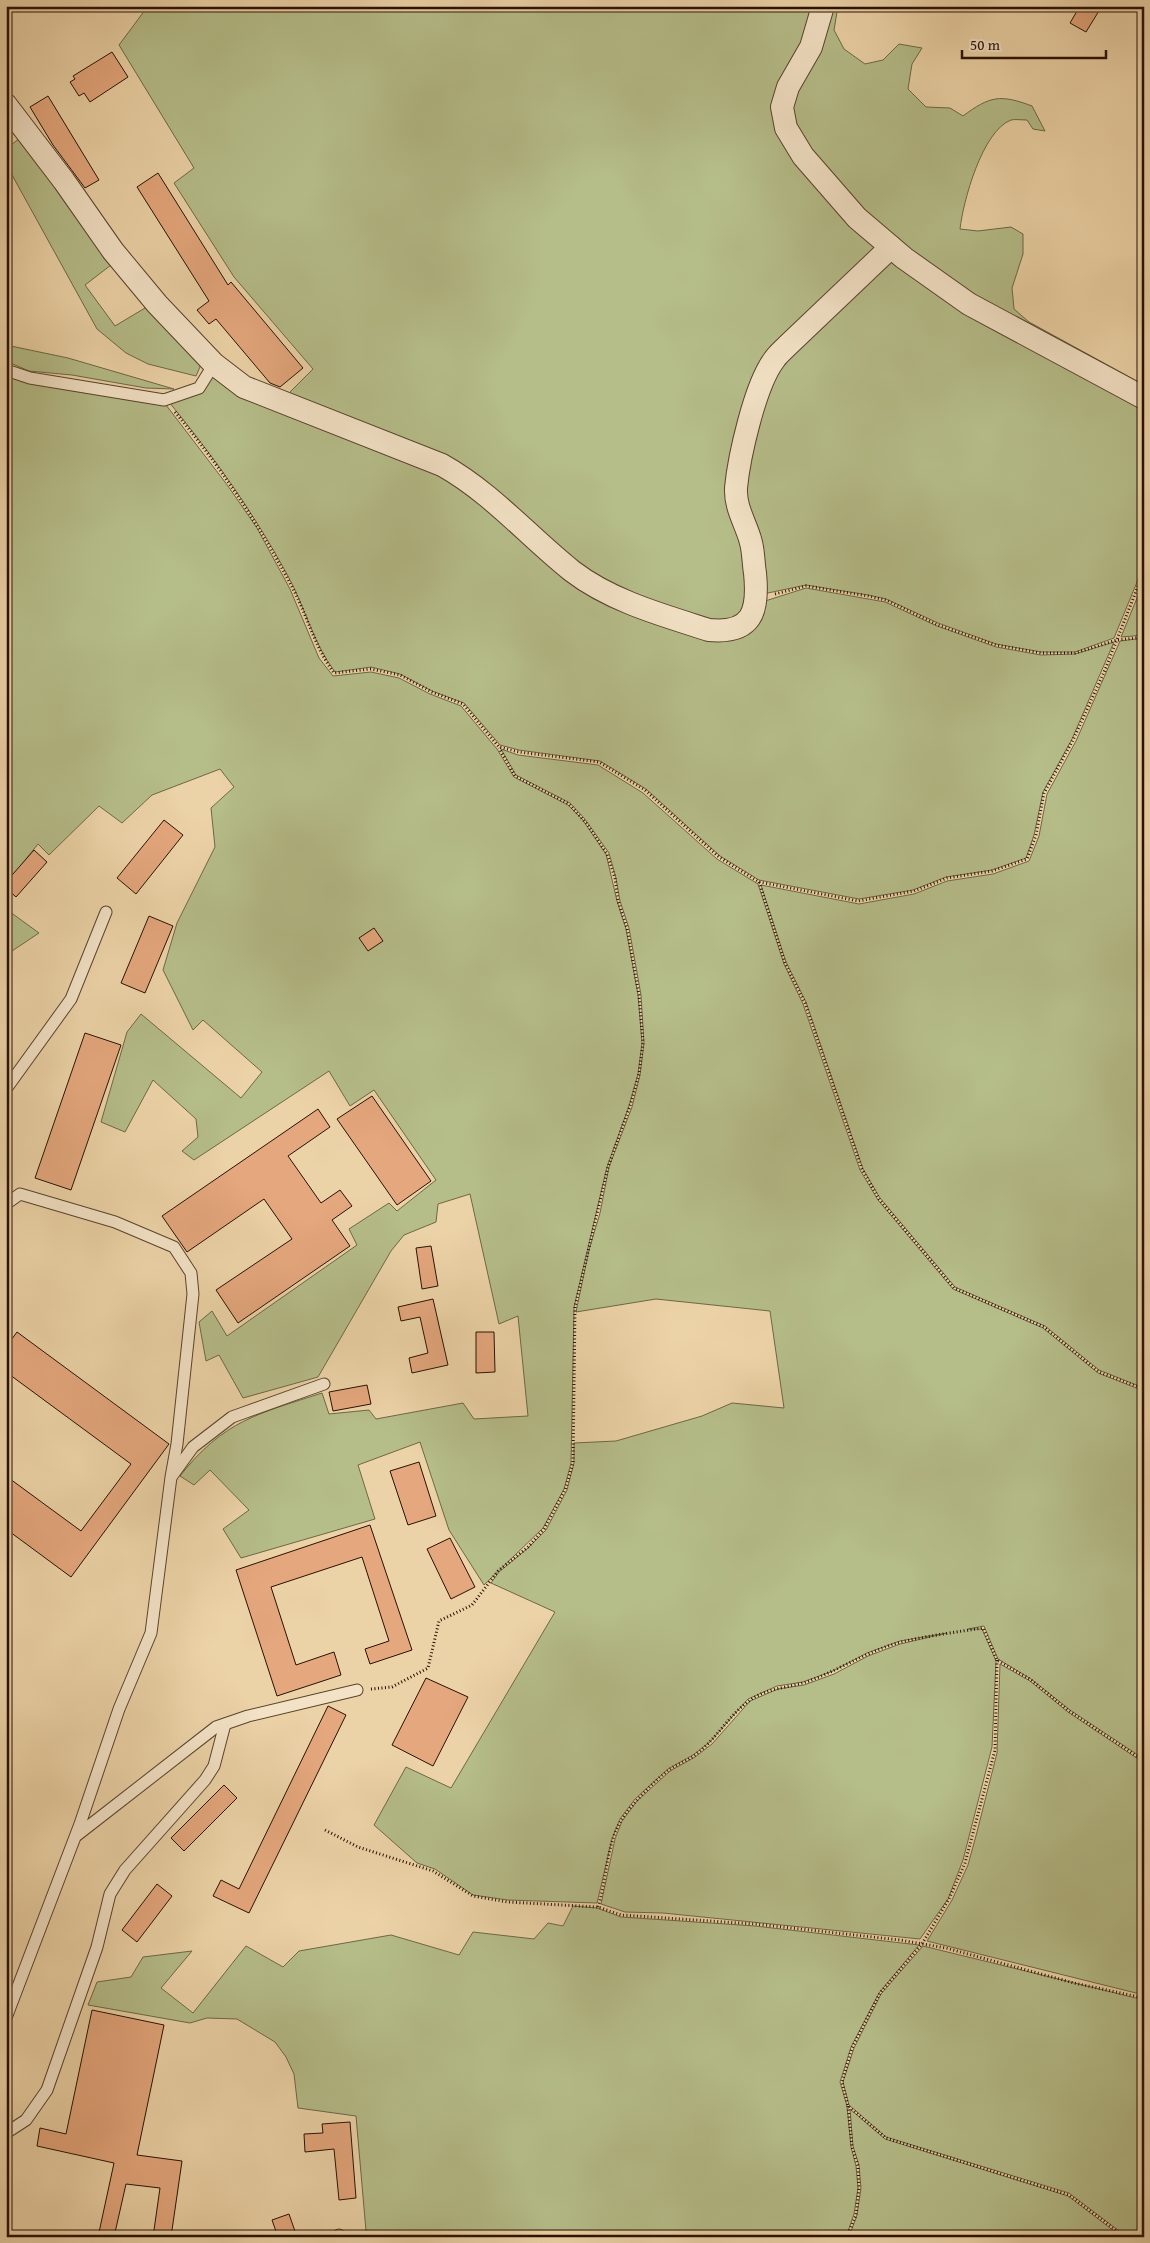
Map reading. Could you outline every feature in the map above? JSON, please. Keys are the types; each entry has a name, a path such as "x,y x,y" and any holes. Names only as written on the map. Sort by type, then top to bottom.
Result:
{"street":[{"path":"823,6 811,47 784,98 783,116 791,138 810,164 857,218 891,247 969,304 1144,398"},
{"path":"6,105 64,181 113,251 157,304 214,364 244,387 442,465 462,476 512,516 572,571 615,596 673,619 709,630 725,631 737,629 747,622 754,612 757,599 753,550 740,512 736,490 749,424 760,389 773,360 891,247"}],"lane":[{"path":"6,370 30,378 164,400 199,388 214,364"},
{"path":"6,1088 71,999 106,912"},
{"path":"6,1204 20,1194 115,1222 174,1247 191,1273 192,1303 177,1444 151,1633 119,1709 75,1837 6,2018"},
{"path":"171,1477 193,1447 232,1416 324,1384"},
{"path":"75,1837 216,1727 248,1716 357,1690"},
{"path":"6,2132 26,2120 47,2090 97,1947 110,1894 125,1870 205,1780 214,1766 225,1724"}],"path":[{"path":"164,400 231,484 260,527 292,588 322,657 334,673 371,669 400,675 432,692 463,704 499,747 515,776 568,804 583,819 607,854 615,878 618,901 627,928 639,995 643,1043 639,1074 630,1106 608,1167 575,1307 573,1463 565,1490 544,1529 528,1547 498,1571 472,1605 439,1621 428,1668 392,1687 357,1690"},
{"path":"499,747 519,752 599,762 645,790 719,857 759,882 858,901 914,892 946,878 992,871 1027,859 1036,835 1044,793 1073,740 1117,640 1144,571"},
{"path":"757,599 806,586 868,596 886,600 938,625 996,646 1041,653 1075,653 1117,640 1144,637"},
{"path":"759,882 785,963 805,1003 862,1169 879,1199 954,1288 1044,1327 1099,1372 1144,1389"},
{"path":"598,1907 604,1887 613,1839 621,1820 636,1800 669,1770 694,1756 711,1743 749,1700 777,1688 803,1683 833,1672 868,1654 900,1642 983,1628 997,1660 995,1750 965,1863 949,1899 922,1944 880,1993 852,2048 842,2082 848,2106 852,2147 858,2166 860,2188 856,2214 847,2237"},
{"path":"997,1660 1031,1680 1075,1715 1144,1761"},
{"path":"324,1830 358,1847 433,1871 473,1896 508,1902 598,1907 621,1915 755,1924 922,1944 1144,1998"},
{"path":"848,2106 886,2138 1069,2195 1124,2237"}],"green space":[{"path":"148,6 818,6 776,110 880,252 785,344 739,456 754,588 736,627 616,594 464,474 283,399 313,369 234,277 174,183 194,168 119,45"},
{"path":"828,6 838,6 834,30 844,49 865,64 883,60 899,44 922,48 912,64 908,89 926,107 950,108 963,116 981,104 996,99 1012,100 1032,106 1045,131 1033,129 1027,120 1011,120 991,138 976,168 965,202 960,229 978,231 1011,227 1023,234 1023,254 1012,288 1014,309 1029,322 1144,385 1080,357 907,255 807,154 788,99"},
{"path":"20,138 111,265 85,285 115,326 150,305 197,355 200,367 196,376 148,364 126,353 97,329 6,164 6,149"},
{"path":"891,254 1144,404 1144,565 1114,638 1075,652 1041,652 996,644 938,623 886,599 868,595 806,585 763,594 741,491 749,446 782,362"},
{"path":"6,345 68,358 174,389 146,388 72,375 29,371 6,361"},
{"path":"216,370 439,469 536,548 703,633 762,602 806,588 885,602 937,626 996,647 1041,655 1075,654 1114,642 1072,739 1043,792 1034,835 1026,858 992,870 946,877 913,890 859,899 759,880 720,856 646,789 600,761 519,750 500,745 464,703 432,691 400,674 371,667 335,672 315,637 288,576 261,530 202,444 169,402 197,393"},
{"path":"6,375 166,405 228,486 257,528 290,589 319,658 333,676 371,672 399,678 430,694 461,706 497,749 514,777 568,805 582,819 606,854 626,929 638,995 642,1043 638,1074 629,1106 607,1167 574,1307 571,1463 564,1489 543,1528 484,1585 449,1530 420,1442 358,1465 375,1519 241,1558 223,1529 249,1510 210,1470 194,1485 180,1476 212,1442 244,1421 322,1393 329,1414 369,1410 376,1419 463,1403 474,1419 528,1416 518,1316 499,1324 470,1194 438,1204 436,1222 404,1235 391,1251 318,1377 243,1398 219,1355 206,1361 199,1322 212,1311 227,1336 357,1245 349,1229 389,1203 397,1211 436,1180 374,1090 350,1106 329,1071 194,1160 182,1151 198,1137 196,1119 153,1080 125,1132 101,1122 127,1032 141,1014 241,1098 262,1072 203,1020 193,1030 163,970 177,923 215,847 211,808 234,787 220,769 152,795 122,823 99,806 49,855 38,844 6,884"},
{"path":"1144,581 1144,635 1121,637"},
{"path":"1144,638 1144,1388 1099,1370 1045,1326 955,1287 880,1198 863,1169 806,1002 786,962 761,885 859,904 914,894 947,881 993,874 1029,861 1039,836 1047,794 1076,741 1120,641"},
{"path":"501,749 518,755 598,765 643,793 717,859 758,884 784,964 803,1004 860,1170 878,1200 953,1289 1043,1328 1098,1373 1144,1391 1144,1759 1070,1710 1031,1679 998,1659 984,1626 968,1629 982,1629 996,1661 992,1747 963,1860 948,1899 920,1939 663,1913 625,1912 601,1904 615,1839 622,1821 637,1801 670,1771 695,1757 712,1744 750,1701 778,1689 804,1685 834,1674 868,1656 900,1644 947,1633 900,1641 867,1653 833,1671 803,1682 777,1686 748,1699 710,1742 693,1755 668,1769 635,1799 620,1819 612,1839 597,1903 508,1900 473,1895 435,1869 417,1863 374,1825 406,1767 451,1788 555,1612 491,1583 499,1572 546,1530 567,1490 574,1463 574,1443 616,1441 702,1416 732,1403 784,1408 770,1311 656,1299 576,1312 609,1167 632,1107 640,1075 644,1043 641,995 629,928 620,901 609,853 584,818 570,803 516,775"},
{"path":"6,909 39,933 6,955"},
{"path":"1000,1664 1030,1681 1068,1712 1144,1763 1144,1995 927,1941 952,1900 968,1865 977,1832 997,1753"},
{"path":"573,1906 597,1908 621,1917 755,1926 919,1945 879,1993 851,2047 840,2082 847,2106 858,2188 854,2214 846,2237 345,2237 366,2231 356,2116 298,2108 294,2074 286,2057 275,2042 237,2019 207,2018 190,2023 88,2005 97,1982 131,1977 143,1957 192,1951 161,1988 193,2013 246,1946 283,1967 299,1951 391,1935 459,1955 473,1932 534,1939 548,1923 563,1926"},
{"path":"923,1946 1144,2000 1144,2237 1127,2237 1069,2193 886,2137 849,2105 843,2082 854,2048 881,1994"},
{"path":"850,2109 885,2139 1068,2196 1122,2237 849,2237 857,2215 861,2188 859,2165 853,2146"}],"building":[{"path":"1080,6 1102,6 1086,32 1070,23"},
{"path":"112,52 128,77 90,102 84,93 79,96 70,82 75,79 73,76"},
{"path":"48,96 99,180 85,188 53,145 30,107"},
{"path":"158,173 228,285 231,282 303,368 280,387 270,383 216,319 209,324 197,310 209,301 137,187"},
{"path":"164,820 183,835 136,894 117,878"},
{"path":"34,850 47,862 16,897 6,888 6,882"},
{"path":"149,916 173,926 145,993 121,983"},
{"path":"374,928 383,941 368,951 359,938"},
{"path":"85,1033 121,1045 71,1190 35,1178"},
{"path":"372,1096 431,1181 397,1205 337,1119"},
{"path":"318,1109 330,1127 288,1156 321,1203 340,1190 352,1206 332,1220 350,1246 238,1323 216,1290 292,1239 264,1199 187,1252 162,1216"},
{"path":"431,1246 438,1286 422,1289 416,1248"},
{"path":"433,1299 448,1365 412,1373 409,1358 428,1353 420,1317 401,1321 398,1307"},
{"path":"17,1332 169,1444 71,1577 6,1529 6,1476 81,1531 131,1464 6,1372 6,1347"},
{"path":"476,1332 494,1332 495,1372 476,1373"},
{"path":"367,1385 371,1404 333,1411 329,1392"},
{"path":"419,1462 436,1516 408,1525 390,1471"},
{"path":"370,1525 412,1650 370,1664 365,1649 389,1641 362,1557 271,1587 296,1665 334,1652 341,1675 277,1696 236,1570"},
{"path":"450,1538 475,1587 451,1599 427,1549"},
{"path":"426,1678 468,1697 433,1766 392,1745"},
{"path":"328,1706 346,1715 249,1913 213,1896 221,1880 239,1889"},
{"path":"224,1785 237,1798 184,1851 171,1838"},
{"path":"157,1884 172,1896 137,1942 122,1930"},
{"path":"92,2010 164,2025 137,2155 182,2161 171,2237 153,2237 160,2188 126,2184 114,2237 98,2237 114,2163 37,2146 40,2128 66,2134"},
{"path":"350,2122 356,2198 339,2200 334,2149 305,2152 304,2134 323,2133 322,2124"},
{"path":"289,2214 297,2237 278,2237 272,2220"}]}
